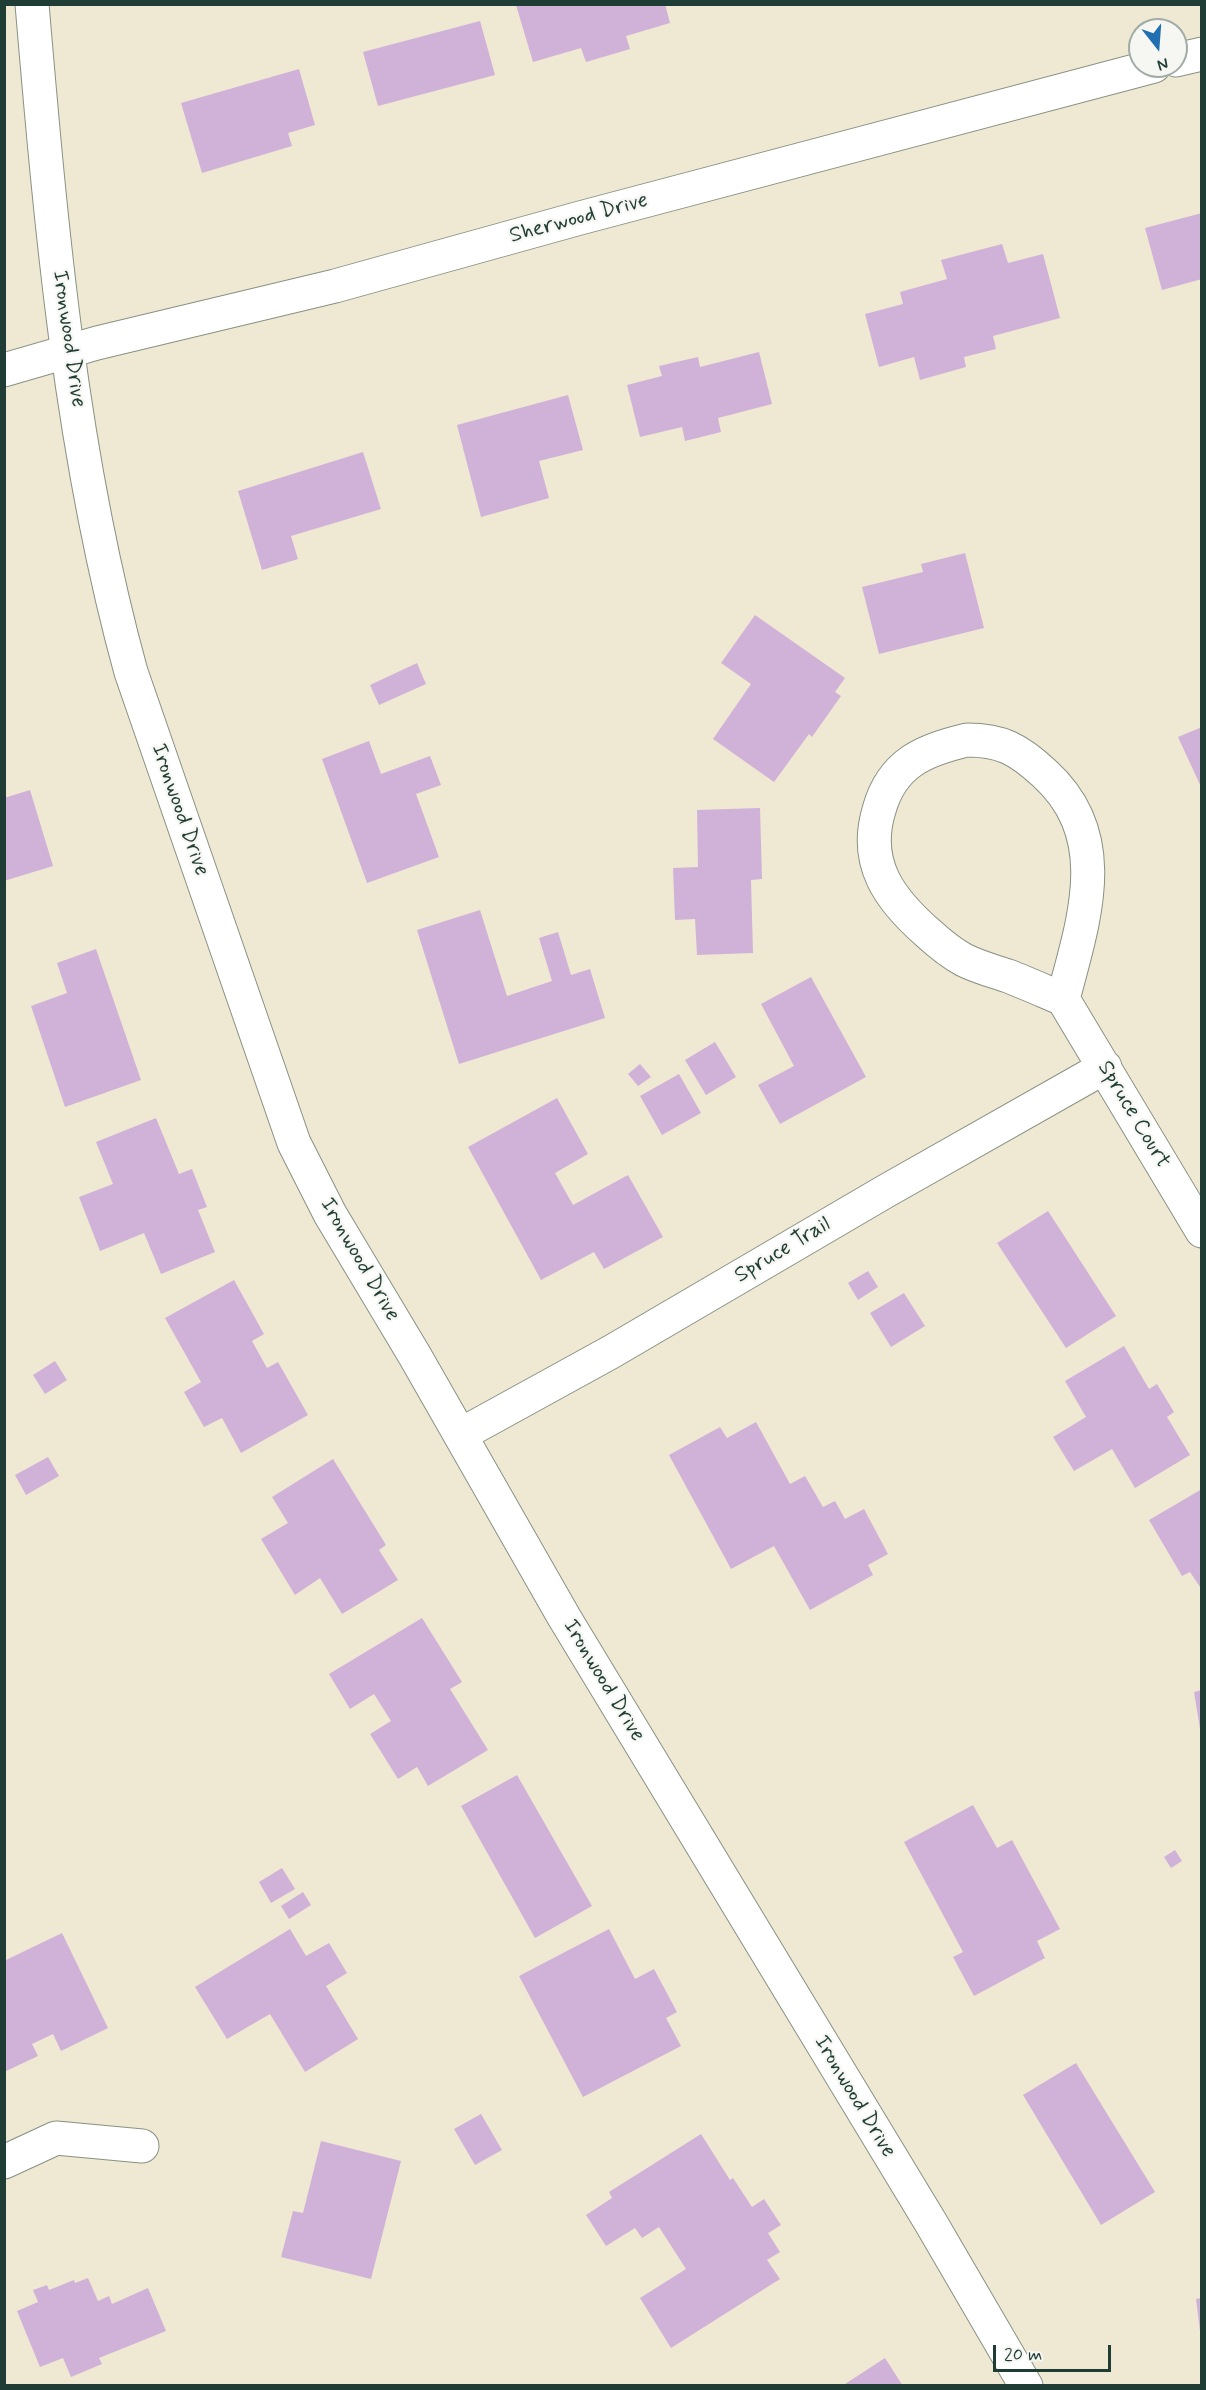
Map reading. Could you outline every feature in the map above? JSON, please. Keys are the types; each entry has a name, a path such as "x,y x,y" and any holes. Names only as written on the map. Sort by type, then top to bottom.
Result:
{"street":[{"name":"Ironwood Drive","path":"32,4 48,190 69,351 92,499 115,614 131,672 294,1143 330,1214 570,1627 931,2223 1026,2385"},
{"name":"Sherwood Drive","path":"4,370 69,351 335,286 580,218 1128,73"},
{"path":"966,740 991,740 1017,752 1039,769 1072,805 1086,843 1088,861 1080,935 1063,999 964,960 942,945 907,915 887,888 875,857 874,826 882,798 903,768 919,755 937,747 966,740"},
{"name":"Spruce Court","path":"1063,999 1202,1232"},
{"name":"Spruce Trail","path":"460,1435 611,1352 886,1191 1105,1067"},
{"path":"4,2162 56,2138 142,2146"}],"building":[{"path":"665,4 670,23 626,36 630,49 586,62 581,48 533,62 516,5"},
{"path":"480,21 495,75 378,106 363,52"},
{"path":"299,69 315,125 288,133 292,146 202,173 181,103"},
{"path":"1202,213 1202,279 1162,290 1145,228"},
{"path":"1002,244 1008,263 1043,254 1060,318 993,336 996,349 964,357 966,367 920,380 914,357 879,367 865,314 903,304 900,292 947,279 941,260"},
{"path":"759,352 772,404 718,418 721,432 685,441 682,427 640,437 627,385 662,376 659,366 698,357 700,367"},
{"path":"568,395 583,450 539,461 549,498 481,517 457,425"},
{"path":"363,452 381,509 291,536 298,559 262,570 238,491"},
{"path":"965,553 984,628 879,654 862,587 923,572 921,564"},
{"path":"755,615 845,678 835,692 841,696 812,737 809,734 774,782 713,739 751,684 721,663"},
{"path":"417,663 426,684 379,705 370,685"},
{"path":"1202,727 1202,789 1178,737"},
{"path":"369,741 381,774 430,756 441,785 416,794 439,857 367,883 322,759"},
{"path":"30,790 53,866 4,881 4,798"},
{"path":"760,808 762,879 751,880 753,953 697,955 695,919 675,920 673,868 698,867 697,810"},
{"path":"480,910 507,996 552,981 539,938 558,932 571,975 590,969 605,1018 459,1064 417,930"},
{"path":"96,949 141,1080 65,1107 31,1006 67,993 57,963"},
{"path":"811,977 866,1077 780,1124 758,1085 794,1066 761,1004"},
{"path":"715,1042 736,1077 706,1095 685,1060"},
{"path":"640,1064 651,1077 638,1086 628,1074"},
{"path":"679,1074 701,1113 662,1135 640,1096"},
{"path":"557,1098 588,1154 555,1173 573,1205 628,1175 663,1237 604,1269 594,1252 541,1280 468,1147"},
{"path":"156,1118 179,1174 192,1169 207,1207 198,1210 215,1252 161,1274 144,1233 100,1251 79,1197 113,1184 96,1142"},
{"path":"1048,1211 1116,1316 1066,1348 997,1243"},
{"path":"868,1271 878,1287 858,1300 848,1283"},
{"path":"234,1280 264,1334 252,1341 267,1368 278,1362 308,1415 241,1453 222,1418 204,1427 184,1392 201,1382 165,1318"},
{"path":"904,1293 925,1326 891,1347 870,1313"},
{"path":"1124,1346 1149,1389 1157,1384 1174,1412 1167,1417 1190,1455 1135,1488 1112,1449 1074,1471 1053,1437 1086,1417 1065,1381"},
{"path":"55,1361 67,1380 45,1394 33,1375"},
{"path":"756,1422 790,1484 805,1476 823,1507 835,1501 845,1519 864,1509 888,1554 868,1565 873,1575 810,1610 774,1546 731,1569 669,1455 720,1427 727,1438"},
{"path":"48,1457 59,1476 26,1495 15,1475"},
{"path":"333,1459 386,1545 379,1550 398,1580 342,1614 320,1578 295,1595 261,1539 288,1523 272,1497"},
{"path":"1202,1489 1202,1590 1190,1572 1182,1576 1149,1520"},
{"path":"422,1618 462,1682 450,1689 488,1750 428,1786 417,1767 398,1779 370,1734 391,1721 374,1694 350,1709 329,1674"},
{"path":"1202,1690 1202,1729 1200,1729 1194,1692"},
{"path":"517,1775 592,1906 535,1938 461,1806"},
{"path":"973,1805 997,1848 1012,1840 1060,1929 1037,1941 1045,1958 974,1996 953,1957 963,1952 904,1842"},
{"path":"1175,1850 1182,1861 1171,1868 1164,1857"},
{"path":"282,1868 295,1889 271,1903 259,1882"},
{"path":"303,1892 311,1905 289,1919 281,1906"},
{"path":"290,1929 306,1956 329,1943 347,1973 326,1986 358,2039 305,2072 270,2014 227,2039 195,1987"},
{"path":"609,1929 635,1979 654,1969 677,2012 666,2018 681,2046 583,2097 519,1976"},
{"path":"62,1933 108,2028 61,2051 53,2034 32,2044 38,2056 4,2072 4,1961"},
{"path":"1076,2063 1155,2192 1101,2225 1023,2095"},
{"path":"481,2114 502,2150 475,2165 454,2129"},
{"path":"701,2134 730,2180 733,2178 752,2207 764,2199 781,2225 768,2233 780,2252 767,2260 780,2279 671,2348 640,2298 686,2269 659,2227 642,2238 635,2228 606,2246 586,2215 612,2198 609,2192"},
{"path":"321,2141 401,2161 371,2279 281,2257 293,2211 303,2213"},
{"path":"88,2278 98,2301 109,2296 112,2304 148,2288 166,2331 99,2358 102,2364 71,2377 63,2358 40,2367 17,2311 38,2302 33,2290 47,2285 49,2290 74,2280 75,2283"},
{"path":"1202,2298 1202,2331 1200,2331 1196,2299"},
{"path":"885,2358 903,2386 842,2386"}]}
